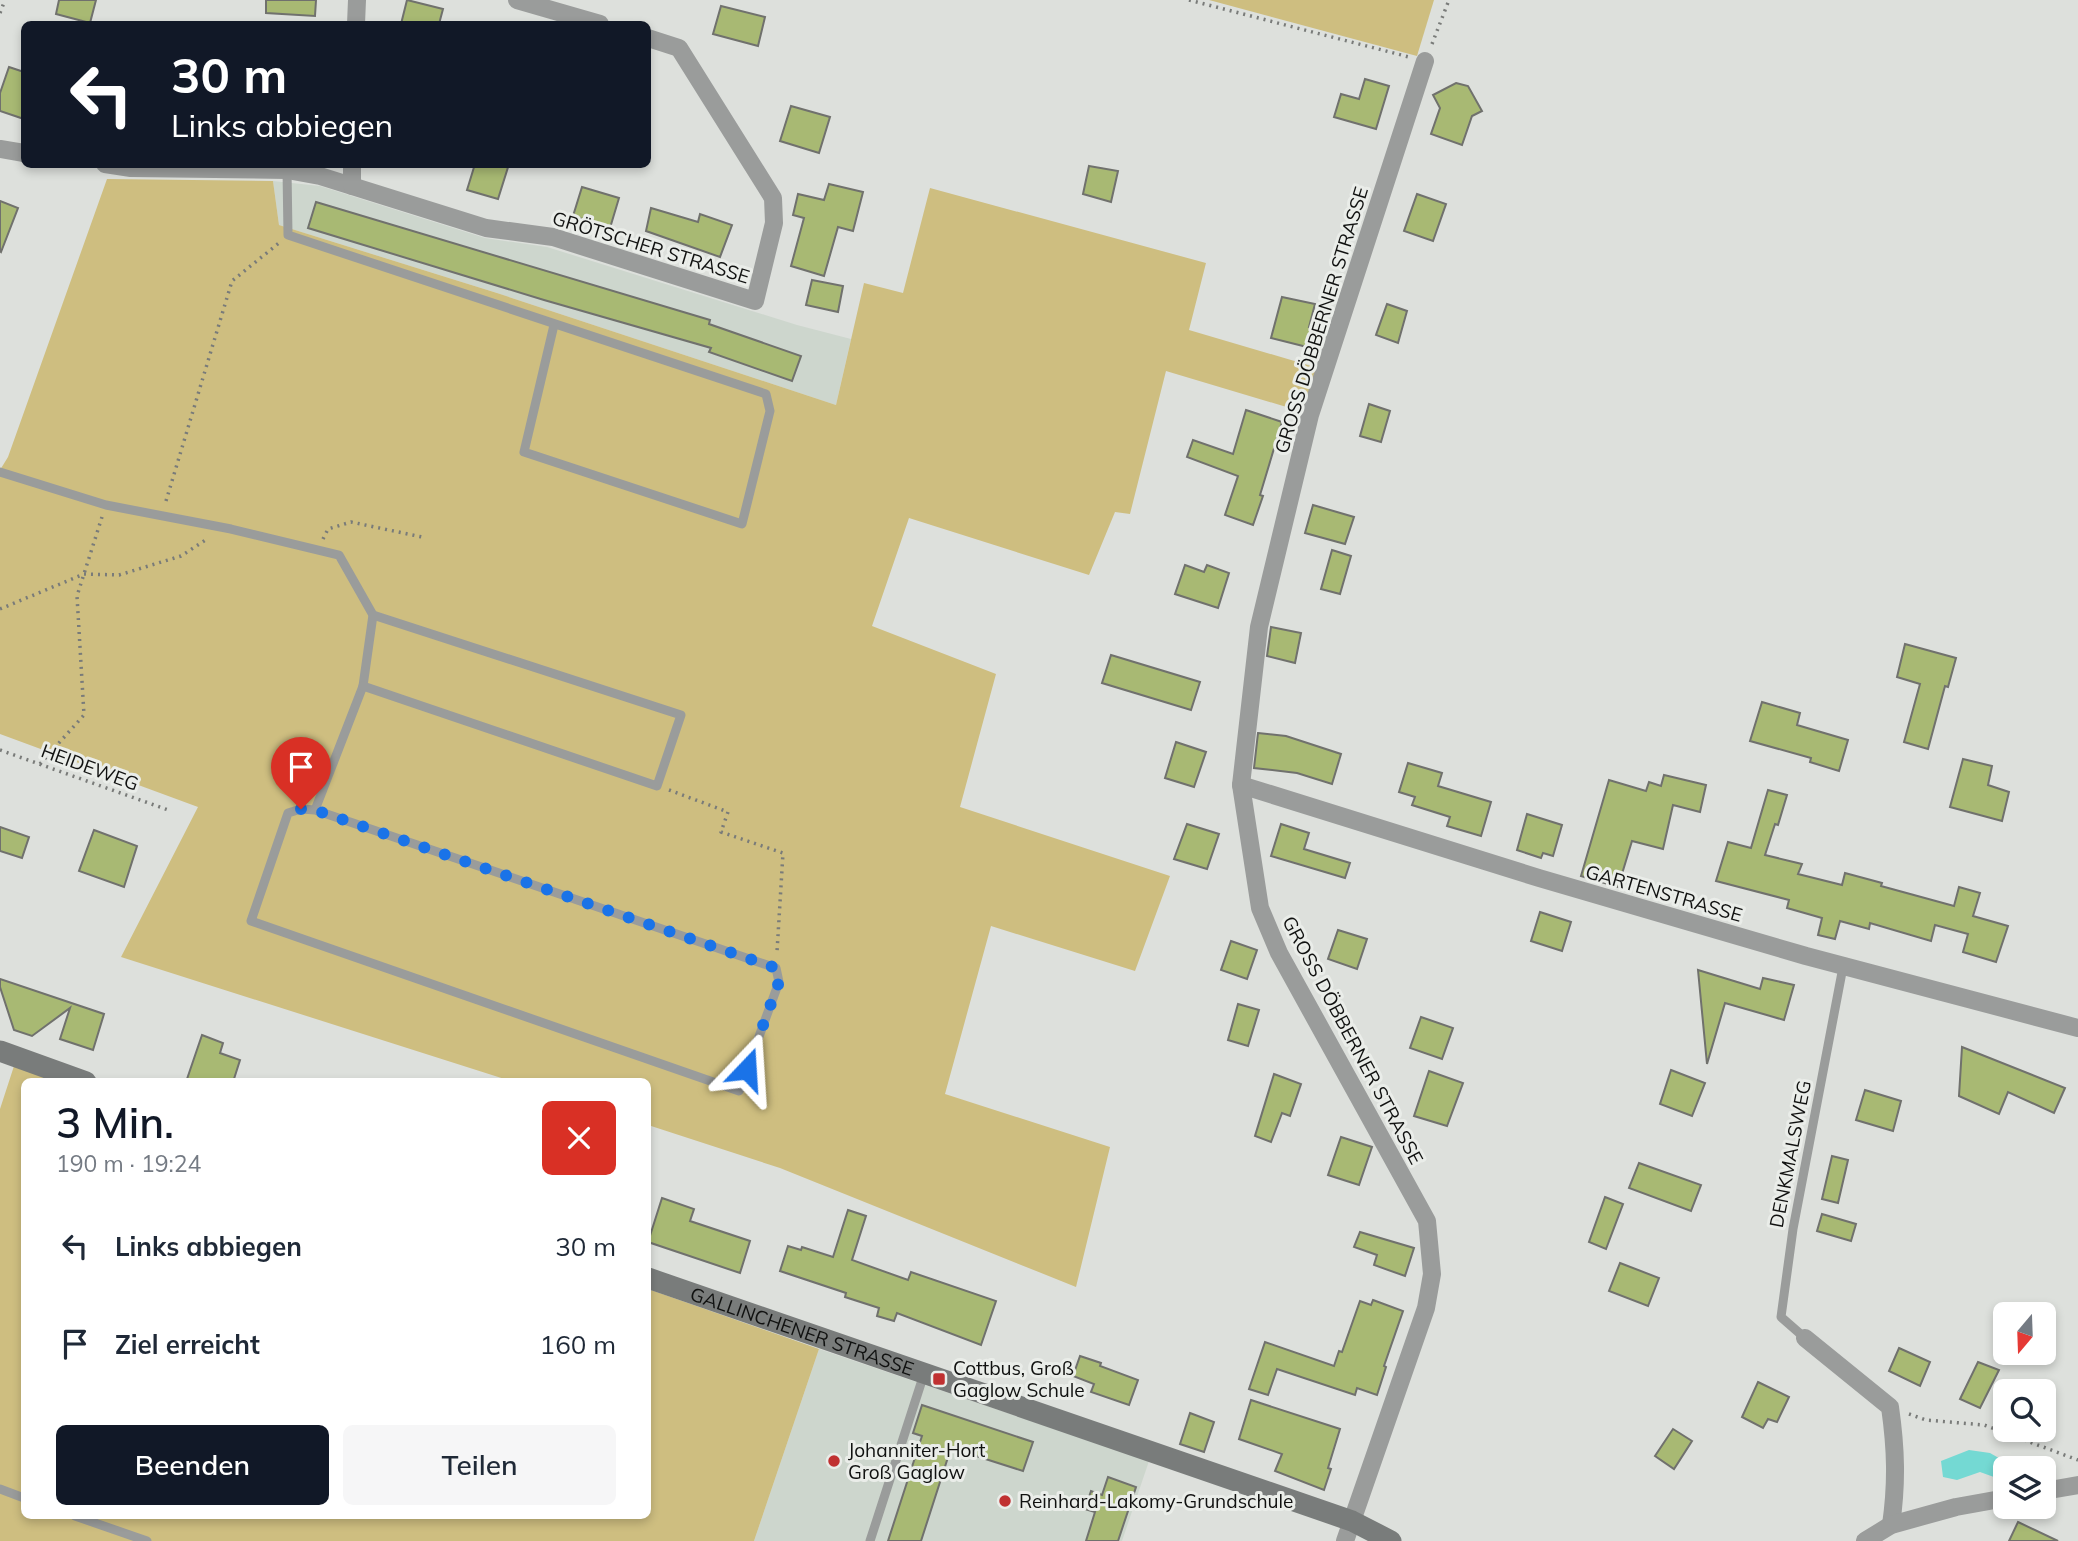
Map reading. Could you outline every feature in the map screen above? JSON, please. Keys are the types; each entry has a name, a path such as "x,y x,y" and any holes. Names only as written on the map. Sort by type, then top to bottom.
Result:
{"street":[{"path":"356,21 357,0"},
{"path":"517,0 590,21"},
{"name":"GRÖTSCHER STRASSE","path":"131,168 287,170 320,176 486,228 553,237 755,301 774,223 773,198 679,48 651,39"},
{"name":"GROSS DÖBBERNER STRASSE","path":"1349,1531 1426,1308 1432,1274 1427,1221 1279,953 1260,908 1241,785 1259,627 1310,415 1425,61"},
{"path":"0,149 21,152"},
{"path":"352,168 352,186"},
{"name":"GARTENSTRASSE","path":"1241,785 1539,878 1843,967 2078,1028"},
{"path":"0,1051 75,1078"},
{"name":"GALLINCHENER STRASSE","path":"651,1279 924,1374 1349,1531 1391,1541"},
{"path":"1805,1338 1890,1407 1896,1454 1896,1492 1891,1525"},
{"path":"2056,1489 2078,1485"},
{"path":"1865,1541 1891,1525 1956,1507 1993,1500"}],"lane":[{"path":"287,170 288,235 766,394 769,411 742,524 524,452 554,325"},
{"path":"0,472 106,505 162,514 339,555 373,615 363,686 315,810"},
{"path":"363,686 657,786 681,715 373,615"},
{"path":"301,809 315,810 776,968 779,982 739,1091 251,921 288,813 301,809"},
{"name":"DENKMALSWEG","path":"1805,1338 1781,1317 1793,1228 1843,967"},
{"path":"870,1541 924,1374"},
{"path":"0,1489 21,1496"},
{"path":"84,1519 146,1541"}],"path":[{"path":"0,13 5,0"},
{"path":"1189,0 1425,61 1449,0"},
{"path":"162,514 232,281 288,235"},
{"path":"40,764 84,715 77,596 106,505"},
{"path":"318,550 328,529 351,522 422,537"},
{"path":"0,609 84,574 119,576 181,556 216,534 230,529"},
{"name":"HEIDEWEG","path":"0,750 171,811"},
{"path":"657,786 728,812 722,832 783,853 776,968"},
{"path":"1890,1407 1926,1420 1984,1425 2078,1460"}],"shaded area":[{"path":"1209,0 1434,0 1417,56"},
{"path":"107,179 273,181 279,225 497,293 836,405 864,283 903,293 930,188 1206,263 1189,330 1318,368 1303,412 1166,371 1130,514 1115,512 1089,575 909,518 872,626 996,674 960,807 1170,876 1135,971 991,926 945,1094 1110,1147 1076,1287 780,1168 651,1126 651,1078 502,1078 121,957 198,807 0,734 0,470 8,457"},
{"path":"273,181 320,186 485,238 547,247 797,325 851,339 836,405 497,293 279,225"},
{"path":"14,1066 48,1078 21,1078 21,1519 651,1519 651,1290 819,1349 754,1541 0,1541 0,1109"},
{"name":"Reinhard-Lakomy-Grundschule","path":"819,1349 1149,1461 1122,1541 754,1541"}],"water":[{"path":"1969,1450 1995,1456 1993,1456 1993,1477 1980,1472 1957,1480 1943,1477 1941,1461"}],"building":[{"path":"59,0 96,0 91,21 56,14"},
{"path":"266,0 316,0 315,16 266,13"},
{"path":"407,0 443,9 440,21 402,21"},
{"path":"721,6 765,17 758,46 713,34"},
{"path":"9,67 21,71 21,118 0,111 0,93"},
{"path":"1365,79 1389,86 1376,129 1334,117 1341,94 1359,99"},
{"path":"1456,83 1468,86 1482,111 1472,116 1462,145 1431,134 1440,108 1433,95"},
{"path":"791,106 830,117 819,153 780,141"},
{"path":"1089,166 1118,171 1111,202 1083,194"},
{"path":"474,168 508,168 498,199 467,190"},
{"path":"829,184 863,192 853,231 838,227 824,276 791,266 804,218 793,215 798,194 824,200"},
{"path":"582,187 619,198 610,228 573,216"},
{"path":"1417,194 1446,204 1433,241 1404,231"},
{"path":"0,201 18,208 1,252 0,251"},
{"path":"316,202 710,320 709,324 801,356 792,381 709,352 711,348 308,228"},
{"path":"651,208 698,222 700,214 732,225 720,257 646,231"},
{"path":"812,280 843,286 838,312 806,305"},
{"path":"1282,297 1315,304 1309,327 1316,329 1311,348 1271,338"},
{"path":"1387,304 1407,311 1398,343 1376,335"},
{"path":"1369,404 1390,411 1381,442 1360,436"},
{"path":"1246,410 1282,422 1253,525 1225,515 1238,476 1187,457 1193,440 1233,454"},
{"path":"1313,505 1354,517 1345,544 1305,533"},
{"path":"1332,550 1351,556 1340,594 1321,589"},
{"path":"1185,565 1204,572 1207,565 1229,573 1218,608 1175,594"},
{"path":"1271,627 1301,633 1295,663 1267,656"},
{"path":"1905,644 1956,658 1948,687 1945,686 1928,749 1904,742 1920,684 1897,677"},
{"path":"1111,655 1200,682 1191,710 1102,683"},
{"path":"1762,702 1800,713 1797,725 1848,740 1839,771 1810,762 1811,758 1750,741"},
{"path":"1258,733 1286,736 1341,754 1332,784 1297,773 1254,768"},
{"path":"1176,742 1206,752 1194,787 1165,778"},
{"path":"1963,759 1992,766 1988,785 2009,792 2002,821 1950,807"},
{"path":"1408,763 1442,773 1438,786 1491,802 1481,836 1447,826 1450,817 1412,805 1415,797 1399,792"},
{"path":"1664,775 1706,785 1700,812 1673,805 1663,849 1632,841 1618,887 1581,876 1609,780 1646,791 1649,782 1661,786"},
{"path":"1768,790 1787,795 1765,855 1802,864 1798,874 1842,885 1845,873 1954,906 1959,887 1980,893 1973,916 2008,926 1996,962 1963,952 1968,934 1935,925 1931,941 1870,923 1869,929 1840,921 1835,939 1818,935 1822,918 1787,908 1789,900 1716,881 1728,842 1751,848"},
{"path":"1527,814 1562,825 1553,856 1543,853 1541,858 1517,850"},
{"path":"1187,824 1219,834 1207,869 1174,859"},
{"path":"1281,824 1309,833 1304,849 1350,863 1345,878 1271,856"},
{"path":"0,827 29,837 22,858 0,851"},
{"path":"94,830 137,846 124,887 79,871"},
{"path":"1540,912 1571,922 1562,951 1531,941"},
{"path":"1338,930 1367,939 1357,969 1328,959"},
{"path":"1231,941 1257,950 1247,979 1221,970"},
{"path":"1698,970 1760,989 1763,978 1794,985 1784,1020 1725,1003 1707,1064"},
{"path":"0,979 104,1014 93,1050 60,1039 70,1008 32,1036 14,1030 0,987"},
{"path":"1238,1004 1259,1010 1248,1046 1228,1040"},
{"path":"1421,1017 1453,1028 1442,1059 1410,1048"},
{"path":"202,1035 223,1043 220,1053 240,1060 234,1078 187,1078"},
{"path":"1962,1047 2065,1088 2054,1113 2008,1092 1999,1114 1959,1096"},
{"path":"1671,1070 1705,1083 1692,1116 1660,1104"},
{"path":"1429,1071 1463,1083 1447,1126 1414,1116"},
{"path":"1274,1074 1301,1084 1290,1116 1282,1113 1271,1142 1255,1136"},
{"path":"1865,1090 1901,1101 1893,1131 1856,1120"},
{"path":"1341,1137 1372,1147 1359,1185 1328,1175"},
{"path":"1832,1156 1848,1160 1838,1203 1822,1199"},
{"path":"1639,1163 1701,1185 1691,1211 1629,1188"},
{"path":"1605,1197 1623,1204 1606,1249 1589,1242"},
{"path":"662,1198 694,1209 690,1221 750,1241 740,1273 651,1243 651,1233"},
{"path":"848,1210 866,1216 852,1260 908,1280 911,1272 996,1301 981,1345 897,1313 894,1321 877,1316 879,1308 845,1297 846,1293 780,1271 788,1246 801,1250 802,1247 833,1257"},
{"path":"1822,1214 1856,1224 1851,1241 1817,1231"},
{"path":"1360,1232 1414,1248 1405,1276 1374,1265 1377,1255 1354,1247"},
{"path":"1620,1263 1659,1278 1648,1306 1609,1291"},
{"path":"1373,1300 1403,1311 1377,1395 1357,1388 1355,1395 1277,1369 1268,1395 1249,1389 1265,1342 1334,1366 1339,1351 1342,1352 1360,1301 1371,1305"},
{"path":"1899,1348 1930,1362 1920,1386 1889,1371"},
{"path":"1080,1356 1138,1380 1129,1405 1091,1392 1094,1384 1073,1376"},
{"path":"1978,1362 1999,1370 1980,1408 1960,1399"},
{"path":"1758,1382 1789,1397 1777,1422 1768,1419 1763,1428 1742,1417"},
{"path":"1251,1400 1340,1429 1324,1490 1275,1471 1282,1454 1239,1439"},
{"path":"922,1405 1033,1442 1023,1471 951,1448 921,1541 888,1541 922,1436 913,1433"},
{"path":"1190,1413 1214,1422 1204,1452 1180,1444"},
{"path":"1673,1429 1692,1441 1674,1469 1655,1456"},
{"path":"1108,1477 1136,1487 1118,1541 1086,1541 1095,1512 1085,1509 1091,1491 1102,1495"},
{"path":"2018,1522 2058,1541 2009,1541"}],"place":[{"name":"Cottbus, Groß Gaglow Schule","path":"939,1379"},
{"name":"Johanniter-Hort Groß Gaglow","path":"834,1461"},
{"name":"Reinhard-Lakomy-Grundschule","path":"1005,1501"}],"route":[{"path":"301,809 315,810 776,968 779,982 747,1069"}]}
